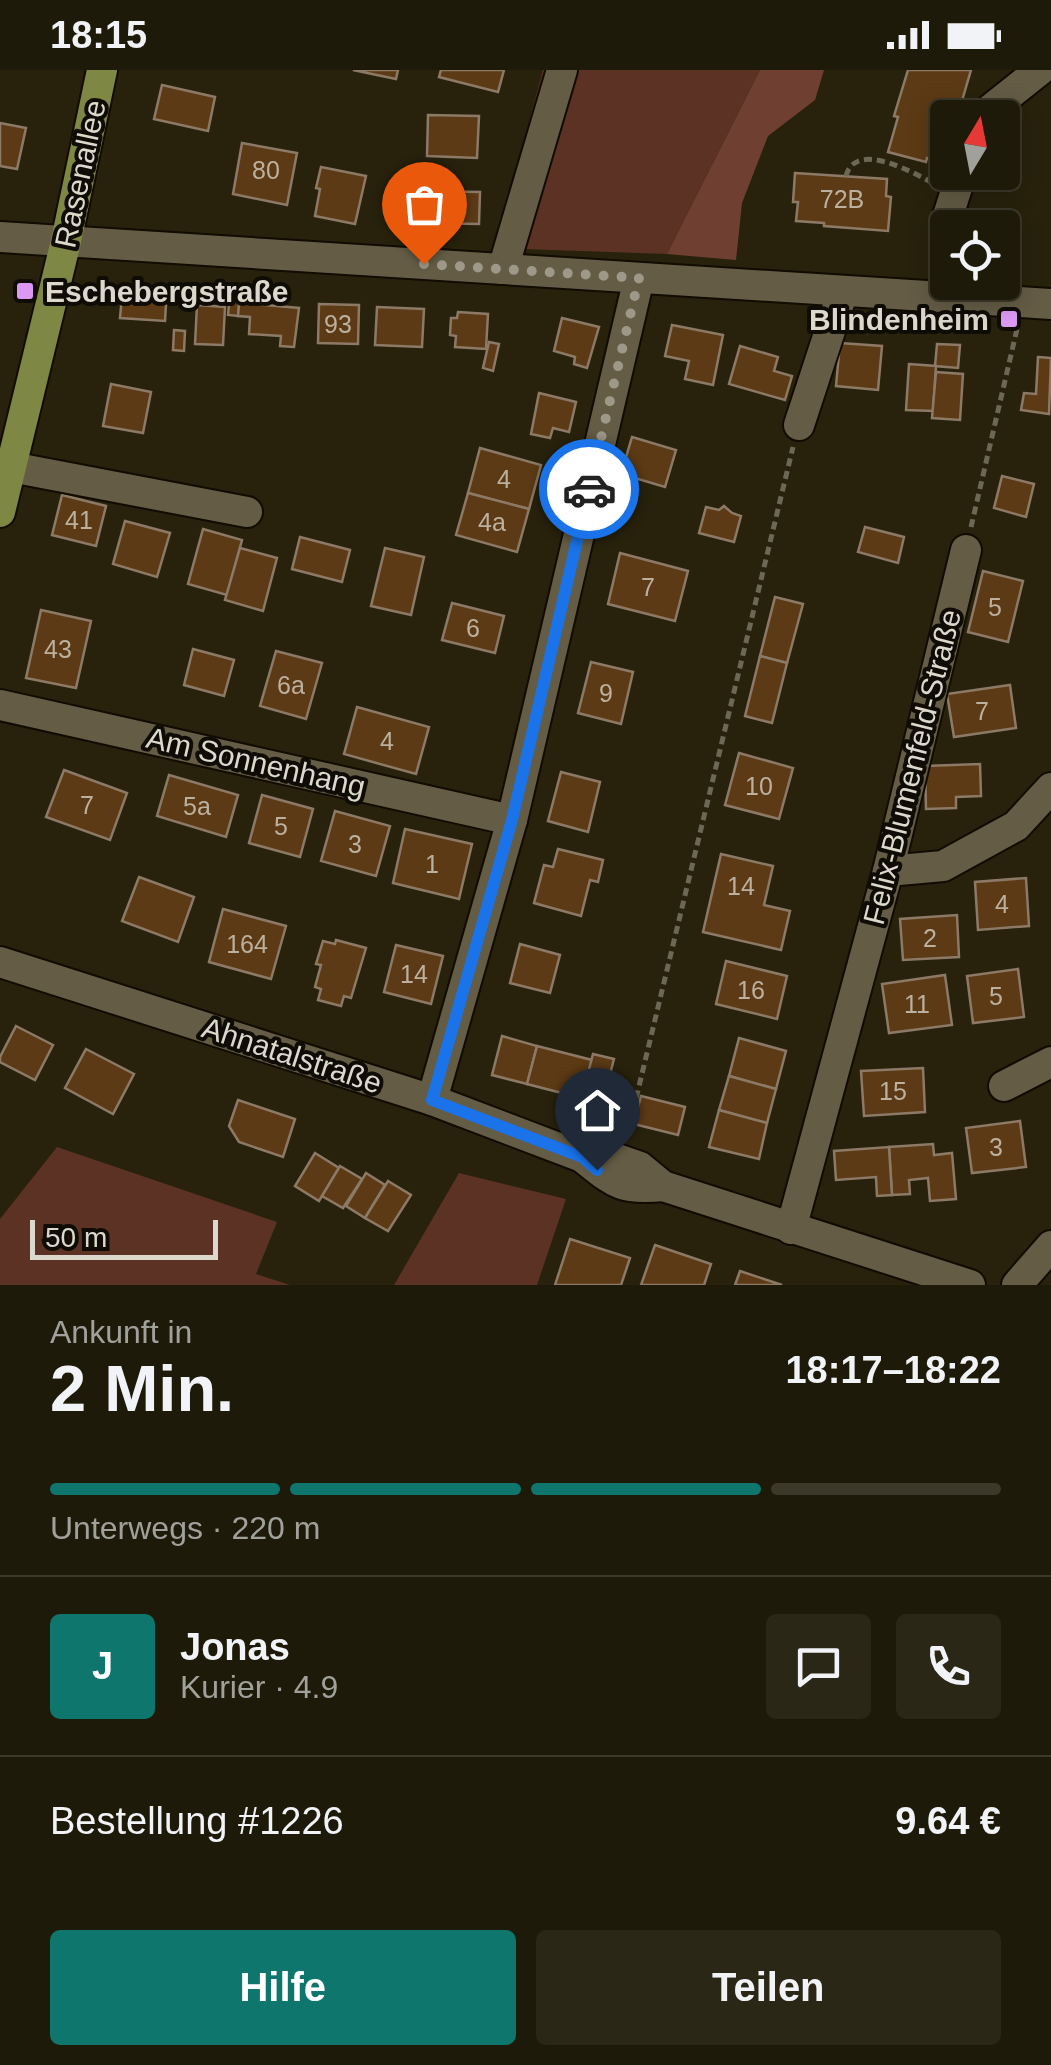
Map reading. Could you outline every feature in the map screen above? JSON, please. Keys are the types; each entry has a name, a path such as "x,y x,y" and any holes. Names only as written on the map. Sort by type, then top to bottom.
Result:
{"main road":[{"name":"Rasenallee","path":"0,512 66,241 102,70"}],"street":[{"path":"503,269 562,70"},
{"path":"1002,100 1040,70"},
{"path":"0,237 843,291 930,286"},
{"path":"432,1100 512,820 639,278"},
{"path":"799,425 843,291"},
{"path":"11,467 247,512"},
{"name":"Felix-Blumenfeld-Straße","path":"791,1229 888,870 966,550"},
{"name":"Am Sonnenhang","path":"0,704 512,820"},
{"path":"888,870 942,866 1016,826 1051,788"},
{"name":"Ahnatalstraße","path":"0,962 432,1100 582,1157 640,1166 663,1186"},
{"path":"1004,1086 1051,1062"},
{"name":"Ahnatalstraße","path":"582,1157 613,1182 633,1188 663,1186 970,1285"},
{"path":"1017,1285 1051,1246"}],"path":[{"path":"846,176 855,160 866,159 930,175"},
{"path":"966,550 1037,304"},
{"path":"620,1160 799,425"}],"shaded area":[{"path":"543,70 760,70 667,254 495,248"},
{"path":"760,70 824,70 815,100 768,136 742,203 736,260 667,254"},
{"path":"57,1147 277,1222 256,1274 290,1285 0,1285 0,1219"},
{"path":"459,1173 566,1199 537,1285 394,1285"}],"building":[{"path":"353,70 398,70 396,79"},
{"path":"441,70 504,70 498,92 439,77"},
{"path":"908,70 971,70 962,100 930,100 930,159 926,162 888,152 898,117 894,116"},
{"path":"162,85 215,97 208,131 154,119"},
{"path":"428,115 479,116 477,158 427,156"},
{"path":"0,123 26,128 17,169 0,166"},
{"path":"242,143 297,153 287,205 233,194"},
{"path":"321,167 366,176 355,224 315,216"},
{"path":"795,173 887,179 886,196 891,197 888,231 796,221"},
{"path":"396,181 419,181 419,191 480,192 479,224 421,223 421,209 396,208"},
{"path":"123,285 167,288 165,321 120,318"},
{"path":"230,293 240,294 238,316 228,315"},
{"path":"240,294 254,295 253,304 299,308 294,347 280,346 281,336 249,334 250,317 238,316"},
{"path":"319,304 359,305 358,344 318,343"},
{"path":"197,305 225,307 223,345 195,344"},
{"path":"377,307 424,309 422,347 375,345"},
{"path":"458,312 488,314 486,349 455,347 456,336 450,335 451,318 457,318"},
{"path":"562,318 599,327 587,368 574,364 575,357 554,351"},
{"path":"672,325 723,335 713,385 685,379 689,361 665,356"},
{"path":"174,330 185,331 184,351 173,350"},
{"path":"489,342 499,344 493,371 483,368"},
{"path":"840,343 882,346 878,390 836,386"},
{"path":"937,344 960,345 958,368 935,366"},
{"path":"740,346 778,357 774,371 792,376 785,400 729,384"},
{"path":"1038,357 1051,358 1049,414 1021,410 1024,393 1036,394"},
{"path":"909,364 936,366 933,411 906,410"},
{"path":"936,372 963,374 960,420 932,418"},
{"path":"111,384 151,392 143,433 103,426"},
{"path":"539,393 576,402 569,432 553,428 550,438 531,434"},
{"path":"632,437 676,450 665,487 621,474"},
{"path":"480,448 541,465 529,509 468,493"},
{"path":"1002,476 1034,484 1026,517 994,508"},
{"path":"468,493 529,509 517,552 456,535"},
{"path":"62,495 106,506 96,546 52,535"},
{"path":"724,506 741,516 734,542 699,533 706,507 719,510"},
{"path":"125,521 170,533 157,577 113,564"},
{"path":"865,527 904,537 898,563 858,552"},
{"path":"203,529 242,540 227,595 188,584"},
{"path":"300,537 350,550 342,582 292,569"},
{"path":"240,548 277,558 263,611 225,600"},
{"path":"385,548 424,557 411,615 371,606"},
{"path":"620,553 688,571 675,621 608,604"},
{"path":"983,571 1023,581 1008,642 968,632"},
{"path":"775,597 803,604 787,663 760,656"},
{"path":"452,603 504,616 495,653 442,640"},
{"path":"41,610 91,621 76,688 26,678"},
{"path":"193,649 234,660 224,696 184,685"},
{"path":"276,651 322,663 306,719 260,706"},
{"path":"760,656 787,663 772,723 745,716"},
{"path":"591,662 633,672 621,724 578,713"},
{"path":"1010,685 1016,728 954,737 947,694"},
{"path":"357,707 429,727 416,774 344,754"},
{"path":"739,753 793,768 779,819 725,805"},
{"path":"980,764 981,796 956,797 956,808 926,809 925,766"},
{"path":"64,770 127,793 110,840 46,817"},
{"path":"561,772 600,782 588,832 548,821"},
{"path":"169,775 238,795 226,837 157,816"},
{"path":"262,795 313,809 300,857 249,843"},
{"path":"335,811 390,826 376,876 321,861"},
{"path":"405,829 472,844 459,899 393,883"},
{"path":"558,849 603,860 598,882 590,880 581,916 534,903 544,865 553,867"},
{"path":"721,854 773,866 764,905 790,911 781,950 703,932"},
{"path":"139,877 194,897 178,942 122,921"},
{"path":"1026,878 1029,926 978,930 975,882"},
{"path":"223,909 286,926 271,979 209,962"},
{"path":"957,915 959,957 903,960 900,919"},
{"path":"336,940 366,948 351,998 344,996 341,1006 318,1000 321,989 315,987 323,941 335,944"},
{"path":"520,944 560,955 550,993 510,983"},
{"path":"396,945 443,956 431,1004 384,992"},
{"path":"726,961 787,976 777,1019 716,1004"},
{"path":"1018,969 1024,1017 973,1023 967,976"},
{"path":"945,975 952,1025 889,1033 882,984"},
{"path":"16,1026 53,1045 35,1080 0,1062"},
{"path":"502,1036 537,1046 527,1084 492,1075"},
{"path":"739,1038 786,1051 776,1089 729,1076"},
{"path":"537,1046 592,1060 581,1098 527,1084"},
{"path":"86,1049 134,1074 113,1114 65,1088"},
{"path":"593,1054 614,1059 608,1082 587,1077"},
{"path":"923,1068 925,1112 864,1116 861,1071"},
{"path":"729,1076 776,1089 767,1123 719,1110"},
{"path":"641,1096 685,1107 678,1135 634,1124"},
{"path":"238,1100 295,1119 283,1157 239,1142 229,1126"},
{"path":"719,1110 767,1123 759,1159 709,1147"},
{"path":"1020,1121 1026,1167 972,1173 966,1128"},
{"path":"933,1144 934,1155 952,1153 956,1199 930,1201 928,1178 909,1180 910,1194 892,1195 889,1147"},
{"path":"889,1147 892,1195 877,1196 876,1177 836,1180 834,1151"},
{"path":"315,1153 339,1168 319,1201 295,1186"},
{"path":"340,1166 362,1179 343,1208 322,1196"},
{"path":"366,1173 385,1185 365,1218 346,1206"},
{"path":"388,1181 411,1195 388,1231 365,1218"},
{"path":"570,1239 630,1258 621,1285 555,1285"},
{"path":"655,1245 711,1264 704,1285 641,1285"},
{"path":"740,1271 782,1285 735,1285"}],"way so far":[{"path":"424,264 639,278 589,489"}],"place":[{"name":"Eschebergstraße","path":"25,291"},
{"name":"Blindenheim","path":"1009,319"}],"route":[{"path":"589,489 512,820 432,1100 582,1157 597,1170"}]}
